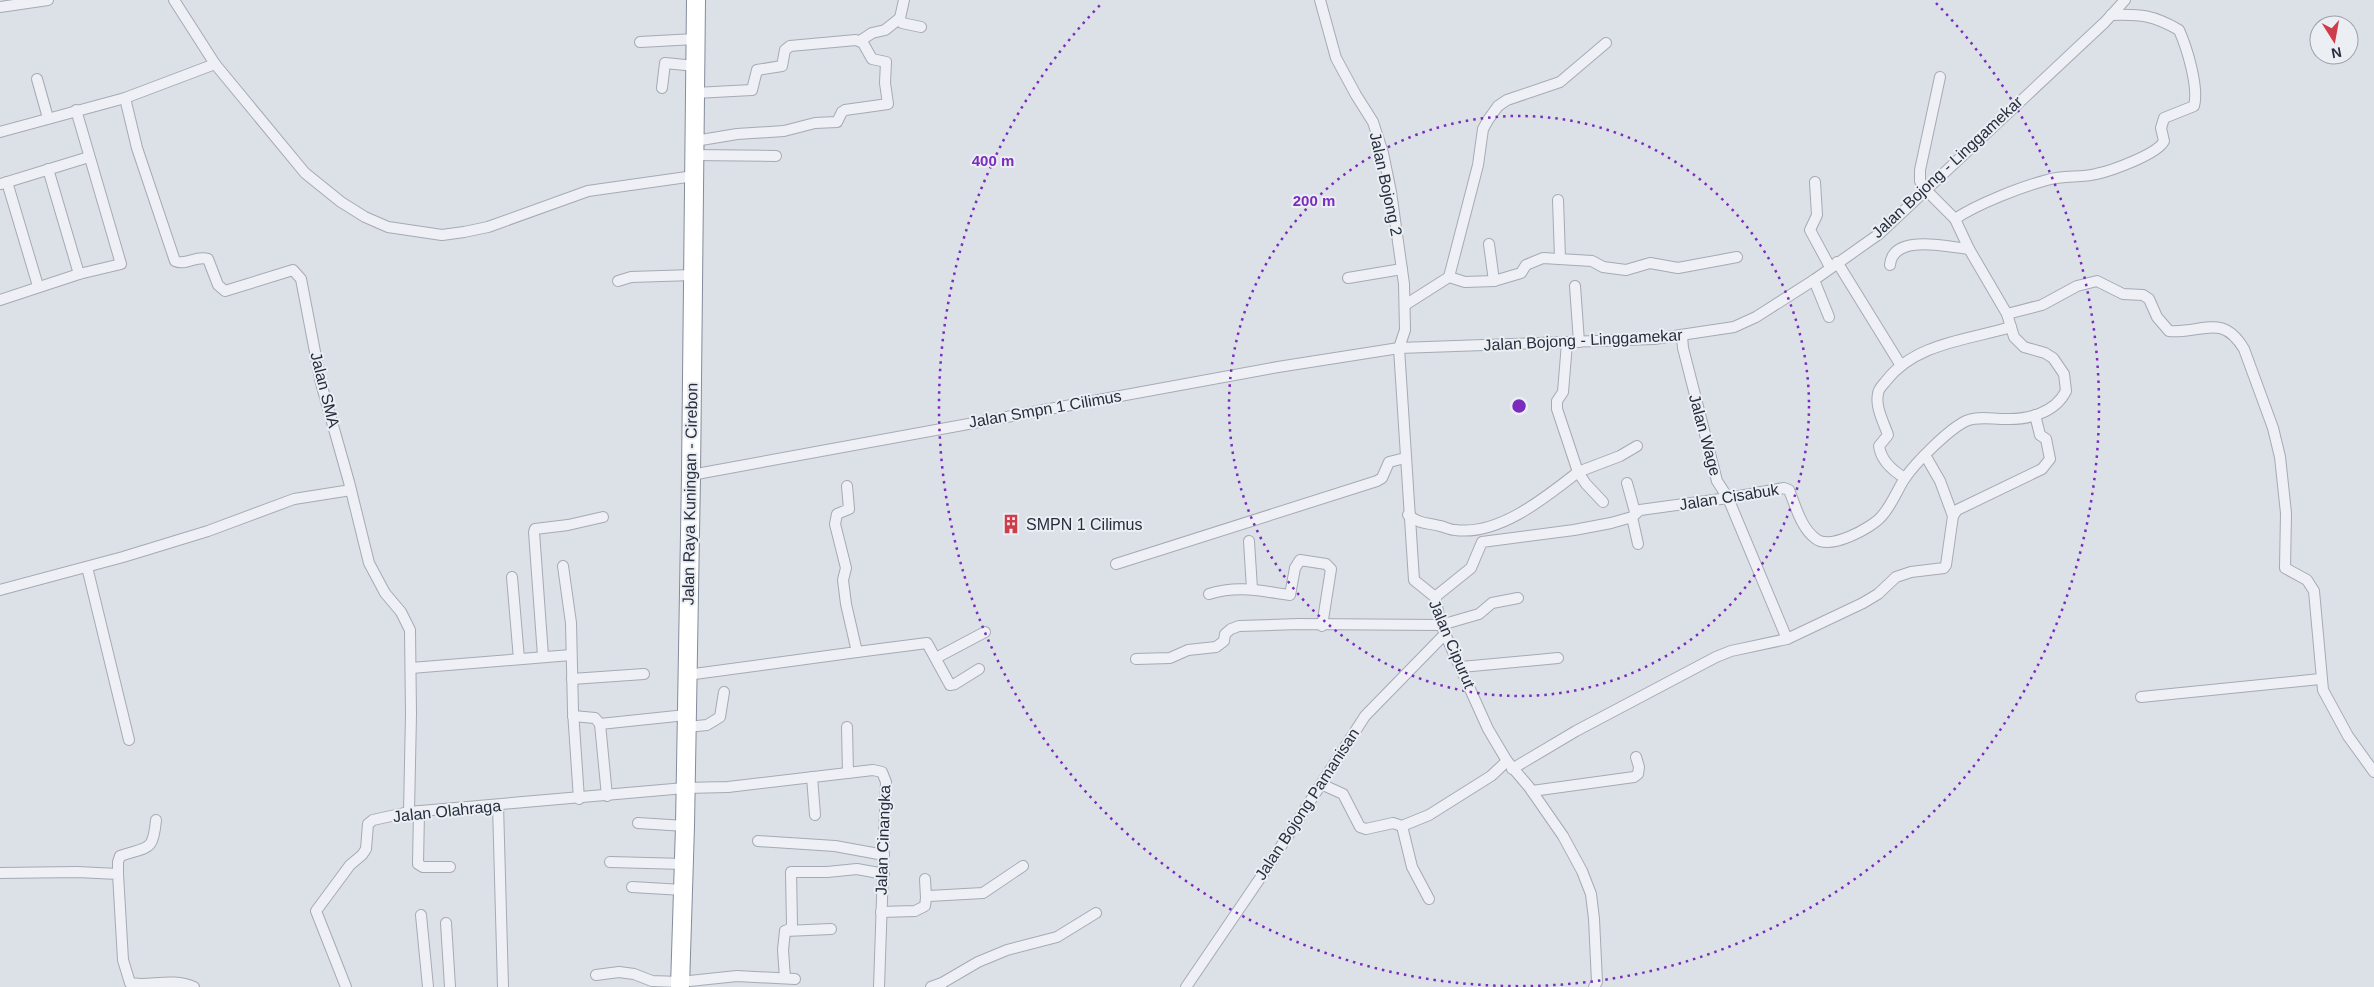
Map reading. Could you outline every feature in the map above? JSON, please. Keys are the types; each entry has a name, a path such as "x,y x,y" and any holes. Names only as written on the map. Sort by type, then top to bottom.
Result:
{"highway":[{"name":"Jalan Raya Kuningan - Cirebon","path":"680,984 685,826 686,674 692,416 696,0"}],"street":[{"path":"0,7 48,0"},
{"path":"174,0 215,64 306,173 340,202 388,228 442,235 464,232 488,227 588,191 694,176"},
{"path":"695,93 752,90 757,70 782,66 784,50 790,46 860,41 872,33 885,30 900,18 904,0"},
{"name":"Jalan Bojong 2","path":"1320,0 1335,53 1356,95 1374,122 1384,153 1402,269 1405,304 1405,330 1399,348"},
{"name":"Jalan Bojong - Linggamekar","path":"1399,348 1567,343 1682,336 1740,325 1814,280 1878,234 2125,0"},
{"path":"1940,77 1919,176 1925,189 1955,219 1976,208 2047,180 2069,175 2095,174 2148,154 2162,146 2164,141 2161,128 2164,118 2194,106 2196,99 2189,58 2179,30 2159,18 2136,14 2111,15"},
{"path":"900,18 905,24 921,27"},
{"path":"640,42 695,39"},
{"path":"694,148 737,134 784,131 815,123 837,122 845,110 888,106 885,83 886,62 872,59 860,41"},
{"path":"1405,304 1449,277 1478,165 1483,129 1498,106 1507,100 1560,82 1606,43"},
{"path":"662,88 666,63 695,66"},
{"path":"1,129 125,98 215,64"},
{"path":"37,80 48,118"},
{"name":"Jalan SMA","path":"125,98 137,148 174,261 182,263 202,257 208,260 218,285 225,291 293,270 301,279 321,383 369,562 385,594 401,612 410,630 414,812 418,864 423,867 450,867"},
{"path":"0,300 38,286 121,264 76,110"},
{"path":"694,148 776,156"},
{"path":"38,286 3,183 89,157"},
{"path":"48,170 79,274"},
{"path":"1815,182 1817,214 1810,230 1900,364"},
{"path":"1558,200 1560,258"},
{"name":"Jalan Cisabuk","path":"1435,597 1471,568 1482,542 1574,530 1633,514 1787,488 1803,524 1817,540 1827,542 1857,534 1871,526 1891,504 1905,478 1925,455 1967,420 1982,418 2007,419 2035,415 2051,409 2065,394 2067,387 2064,374 2049,355 2019,344 2014,337 2006,314 1968,249 1955,219"},
{"path":"1489,244 1494,280"},
{"path":"1890,265 1897,249 1913,244 1968,249"},
{"path":"1449,277 1465,282 1494,280 1521,272 1526,266 1538,259 1560,258 1592,261 1603,267 1626,270 1650,263 1678,268 1738,257"},
{"path":"1348,278 1402,269"},
{"path":"618,281 631,277 694,275"},
{"path":"1814,280 1829,317"},
{"path":"2006,314 2042,305 2077,286 2097,281 2123,294 2143,295 2149,300 2157,317 2169,331 2178,332 2220,326 2229,330 2238,338 2264,403 2280,457 2286,513 2285,568 2307,580 2314,591 2320,679 2323,690 2344,728 2374,772"},
{"path":"1575,286 1579,342"},
{"path":"1905,478 1895,471 1880,454 1879,446 1888,435 1879,410 1878,394 1900,364 1948,343 2011,327"},
{"name":"Jalan Wage","path":"1682,336 1683,348 1717,481 1728,498 1788,639"},
{"path":"1567,343 1563,392 1557,401 1557,409 1578,472 1589,488 1603,502"},
{"name":"Jalan Cipurut","path":"1399,348 1403,393 1408,515 1414,580 1435,597 1443,630 1488,728 1509,765 1532,791 1568,844 1582,871 1591,894 1597,961 1595,987"},
{"name":"Jalan Smpn 1 Cilimus","path":"691,475 1278,367 1399,348"},
{"path":"1953,516 1964,505 1990,495 2047,464 2050,460 2048,444 2046,439 2040,436 2035,415"},
{"path":"1408,515 1420,523 1456,530 1507,522 1578,472 1620,456 1637,446"},
{"path":"1321,784 1343,794 1360,827 1366,829 1393,823 1402,826 1429,815 1509,765 1716,657 1788,639 1863,603 1888,586 1896,577 1911,572 1944,568 1953,516 1940,480 1925,455"},
{"path":"1116,564 1377,481 1382,478 1389,462 1405,458"},
{"path":"1627,483 1638,544"},
{"path":"847,486 849,509 837,514 835,524 843,550 846,568 843,580 846,604 857,652"},
{"path":"0,590 208,532 294,500 351,490"},
{"path":"544,656 534,532 536,529 568,525 602,517"},
{"path":"1249,541 1252,589"},
{"path":"1209,594 1227,589 1252,589 1290,595 1294,568 1300,560 1326,564 1331,569 1322,626"},
{"path":"563,566 571,623 573,716 579,799"},
{"path":"87,567 129,740"},
{"path":"512,577 519,659"},
{"path":"1136,660 1170,658 1188,650 1216,647 1224,641 1225,634 1239,626 1299,624 1443,630 1479,614 1492,603 1518,598"},
{"name":"Jalan Bojong Pamanisan","path":"1186,987 1365,716 1443,630"},
{"path":"936,658 985,632"},
{"path":"686,674 925,643 930,645 950,685 955,684 979,669"},
{"path":"411,668 571,655"},
{"path":"1461,667 1558,658"},
{"path":"572,679 644,674"},
{"path":"2141,697 2320,679"},
{"path":"600,724 686,721 707,725 720,717 724,692"},
{"path":"573,716 595,718 600,724 608,796"},
{"path":"847,727 848,772"},
{"path":"1532,791 1634,777 1638,774 1639,767 1636,757"},
{"name":"Jalan Cinangka","path":"685,788 728,787 848,772 880,770 885,776 884,874 878,987"},
{"path":"812,777 815,815"},
{"name":"Jalan Olahraga","path":"346,987 316,912 350,865 366,849 369,822 414,812 579,799 685,788"},
{"path":"498,805 503,987"},
{"path":"156,820 155,839 152,844 120,856 118,862 123,960 130,983 140,987 181,982 194,987"},
{"path":"638,823 685,826"},
{"path":"1402,826 1412,867 1430,899"},
{"path":"758,842 828,846 884,855"},
{"path":"610,862 684,864"},
{"path":"926,898 983,893 1023,866"},
{"path":"785,931 790,929 792,925 792,872 827,872 857,869 884,874"},
{"path":"0,873 76,872 118,874"},
{"path":"881,912 919,910 925,906 925,879"},
{"path":"632,887 683,890"},
{"path":"931,987 942,983 978,962 1007,950 1057,937 1096,913"},
{"path":"421,915 428,987"},
{"path":"446,923 450,987"},
{"path":"785,931 831,929"},
{"path":"596,975 619,972 634,974 652,981 680,984 728,977 790,979 783,950 785,931"}],"place":[{"name":"SMPN 1 Cilimus","path":"1011,524"}]}
